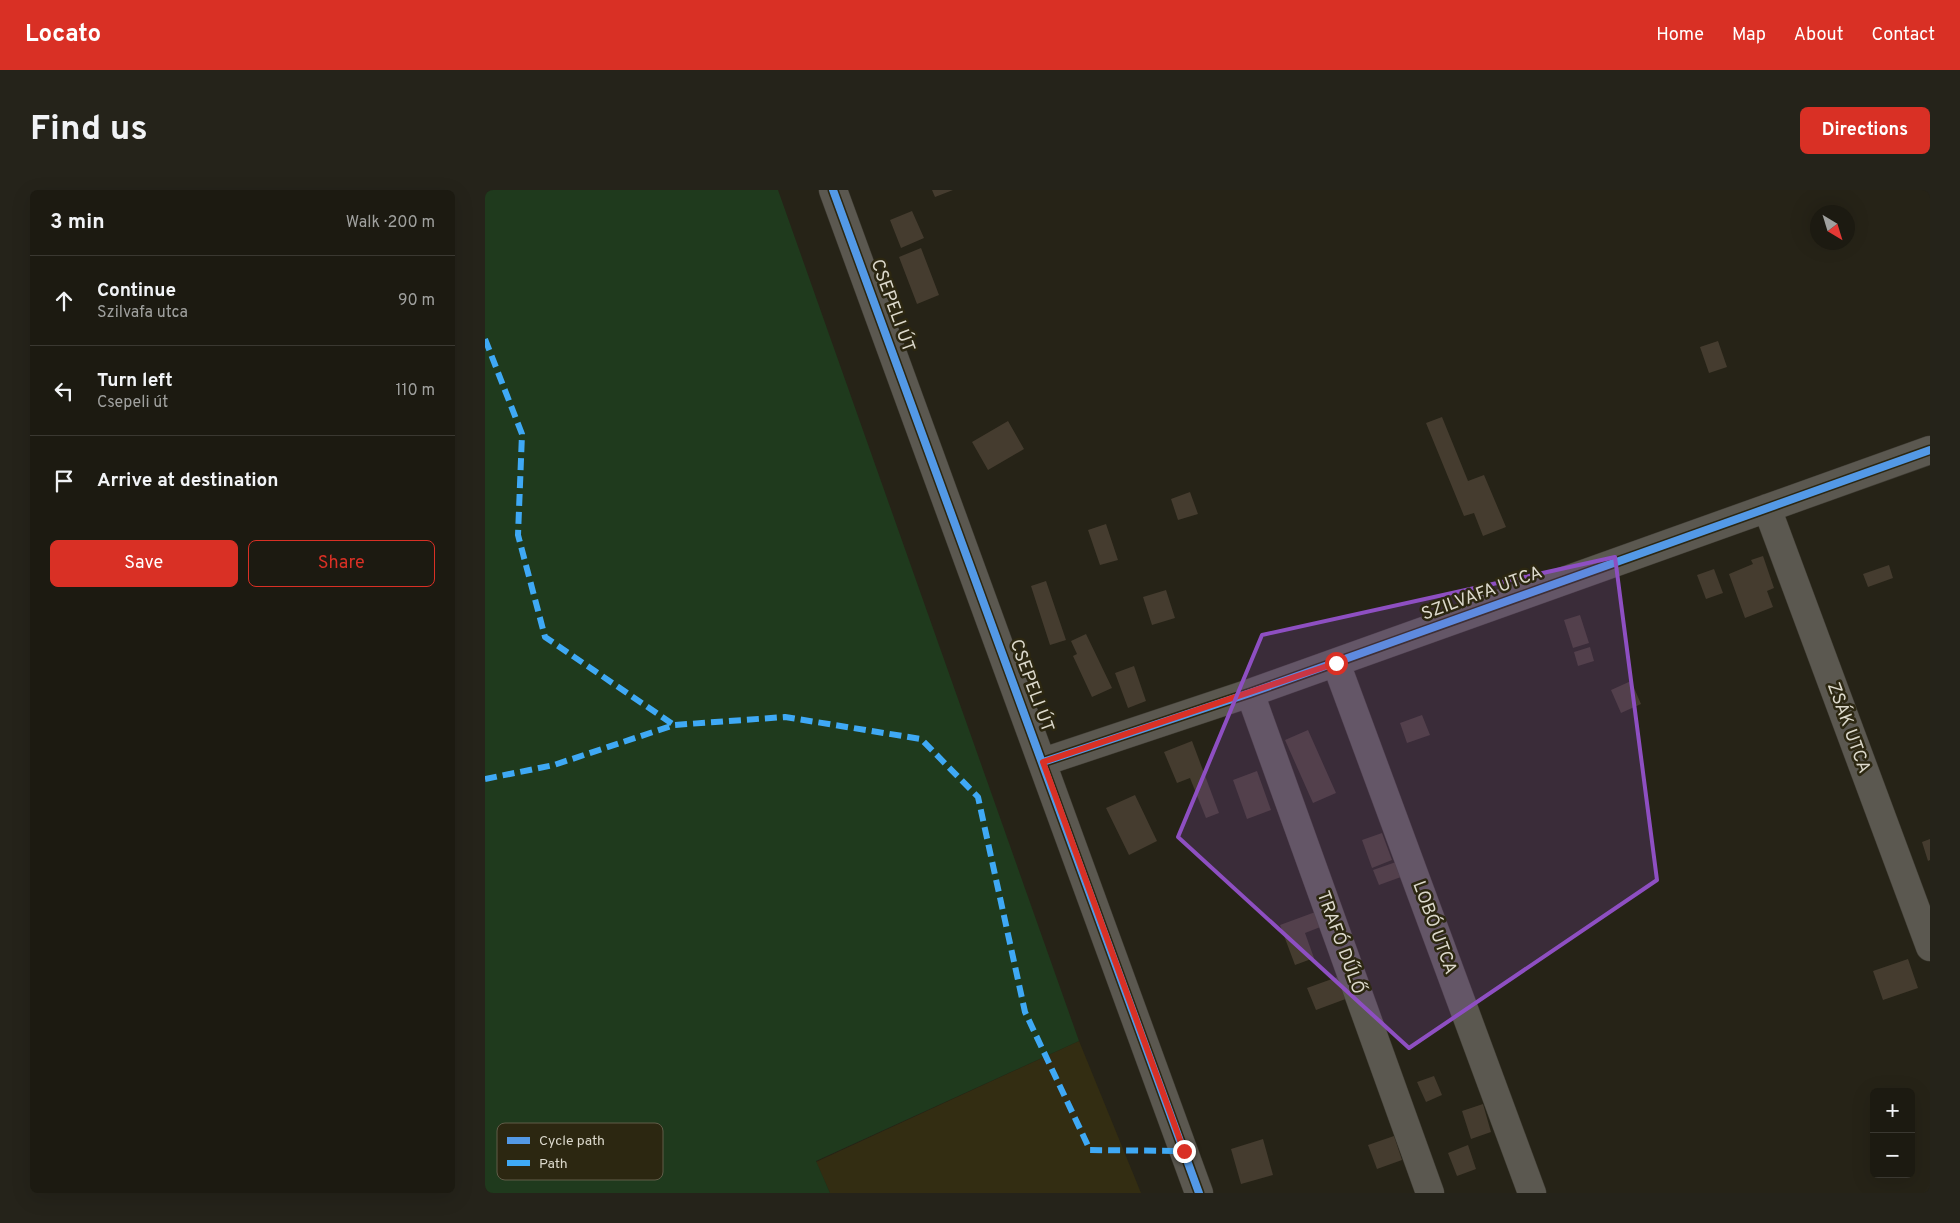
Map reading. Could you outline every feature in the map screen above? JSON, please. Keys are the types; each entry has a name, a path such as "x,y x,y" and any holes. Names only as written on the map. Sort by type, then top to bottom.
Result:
{"street":[{"name":"CSEPELI ÚT","path":"833,190 1199,1193"},
{"name":"SZILVAFA UTCA","path":"1043,762 1250,694 1930,450"},
{"name":"ZSÁK UTCA","path":"1767,508 1930,947"},
{"name":"LOBÓ UTCA","path":"1336,663 1532,1193"},
{"name":"TRAFÓ DŰLŐ","path":"1250,694 1430,1193"}],"highlighted area":[{"path":"1615,557 1657,880 1409,1048 1178,837 1262,635"}],"shaded area":[{"path":"1079,1041 1141,1193 830,1193 816,1162"}],"green space":[{"path":"485,190 778,190 1079,1041 816,1161 830,1193 485,1193"}],"building":[{"path":"932,190 953,190 935,197"},
{"path":"912,211 924,238 901,248 890,220"},
{"path":"921,248 939,295 917,304 899,257"},
{"path":"1718,341 1727,367 1709,373 1700,347"},
{"path":"1442,417 1468,481 1484,475 1506,527 1483,536 1474,513 1464,516 1426,423"},
{"path":"1008,421 1024,449 988,470 972,442"},
{"path":"1190,492 1198,514 1178,520 1171,499"},
{"path":"1106,524 1118,560 1100,565 1088,530"},
{"path":"1763,556 1774,588 1767,591 1773,607 1745,618 1729,574 1753,564 1751,560"},
{"path":"1889,565 1893,578 1868,587 1863,574"},
{"path":"1714,569 1723,593 1706,599 1697,575"},
{"path":"1046,581 1066,640 1050,645 1031,586"},
{"path":"1166,590 1175,618 1152,625 1143,597"},
{"path":"1580,615 1589,643 1573,648 1564,620"},
{"path":"1086,634 1112,688 1092,697 1073,656 1077,654 1071,641"},
{"path":"1590,647 1594,661 1578,666 1574,652"},
{"path":"1134,666 1146,701 1128,708 1115,673"},
{"path":"1631,681 1641,704 1621,713 1611,690"},
{"path":"1422,715 1430,735 1407,743 1400,723"},
{"path":"1308,730 1336,793 1313,803 1285,740"},
{"path":"1192,741 1219,813 1206,818 1190,778 1177,783 1164,752"},
{"path":"1257,771 1271,810 1247,819 1233,780"},
{"path":"1135,795 1157,841 1129,855 1106,808"},
{"path":"1382,833 1392,860 1372,868 1362,840"},
{"path":"1930,839 1930,860 1928,861 1922,842"},
{"path":"1396,862 1401,877 1379,885 1373,870"},
{"path":"1318,911 1323,926 1305,933 1314,958 1295,965 1280,925"},
{"path":"1908,959 1918,988 1883,1000 1873,971"},
{"path":"1343,975 1351,997 1316,1010 1307,988"},
{"path":"1434,1076 1442,1095 1426,1102 1417,1082"},
{"path":"1483,1104 1491,1132 1471,1139 1462,1111"},
{"path":"1394,1136 1402,1160 1377,1169 1368,1145"},
{"path":"1263,1139 1273,1175 1241,1184 1231,1149"},
{"path":"1468,1145 1476,1169 1457,1176 1448,1153"}],"marked path":[{"path":"485,339 522,434 518,535 545,637 674,725"},
{"path":"485,779 554,765 674,725 785,717 921,739 978,797 1025,1012 1090,1150 1184,1151"}],"cycle path":[{"path":"833,190 1199,1193"},
{"path":"1043,762 1250,693 1930,450"}],"route":[{"path":"1184,1151 1043,762 1250,694 1336,663"}]}
